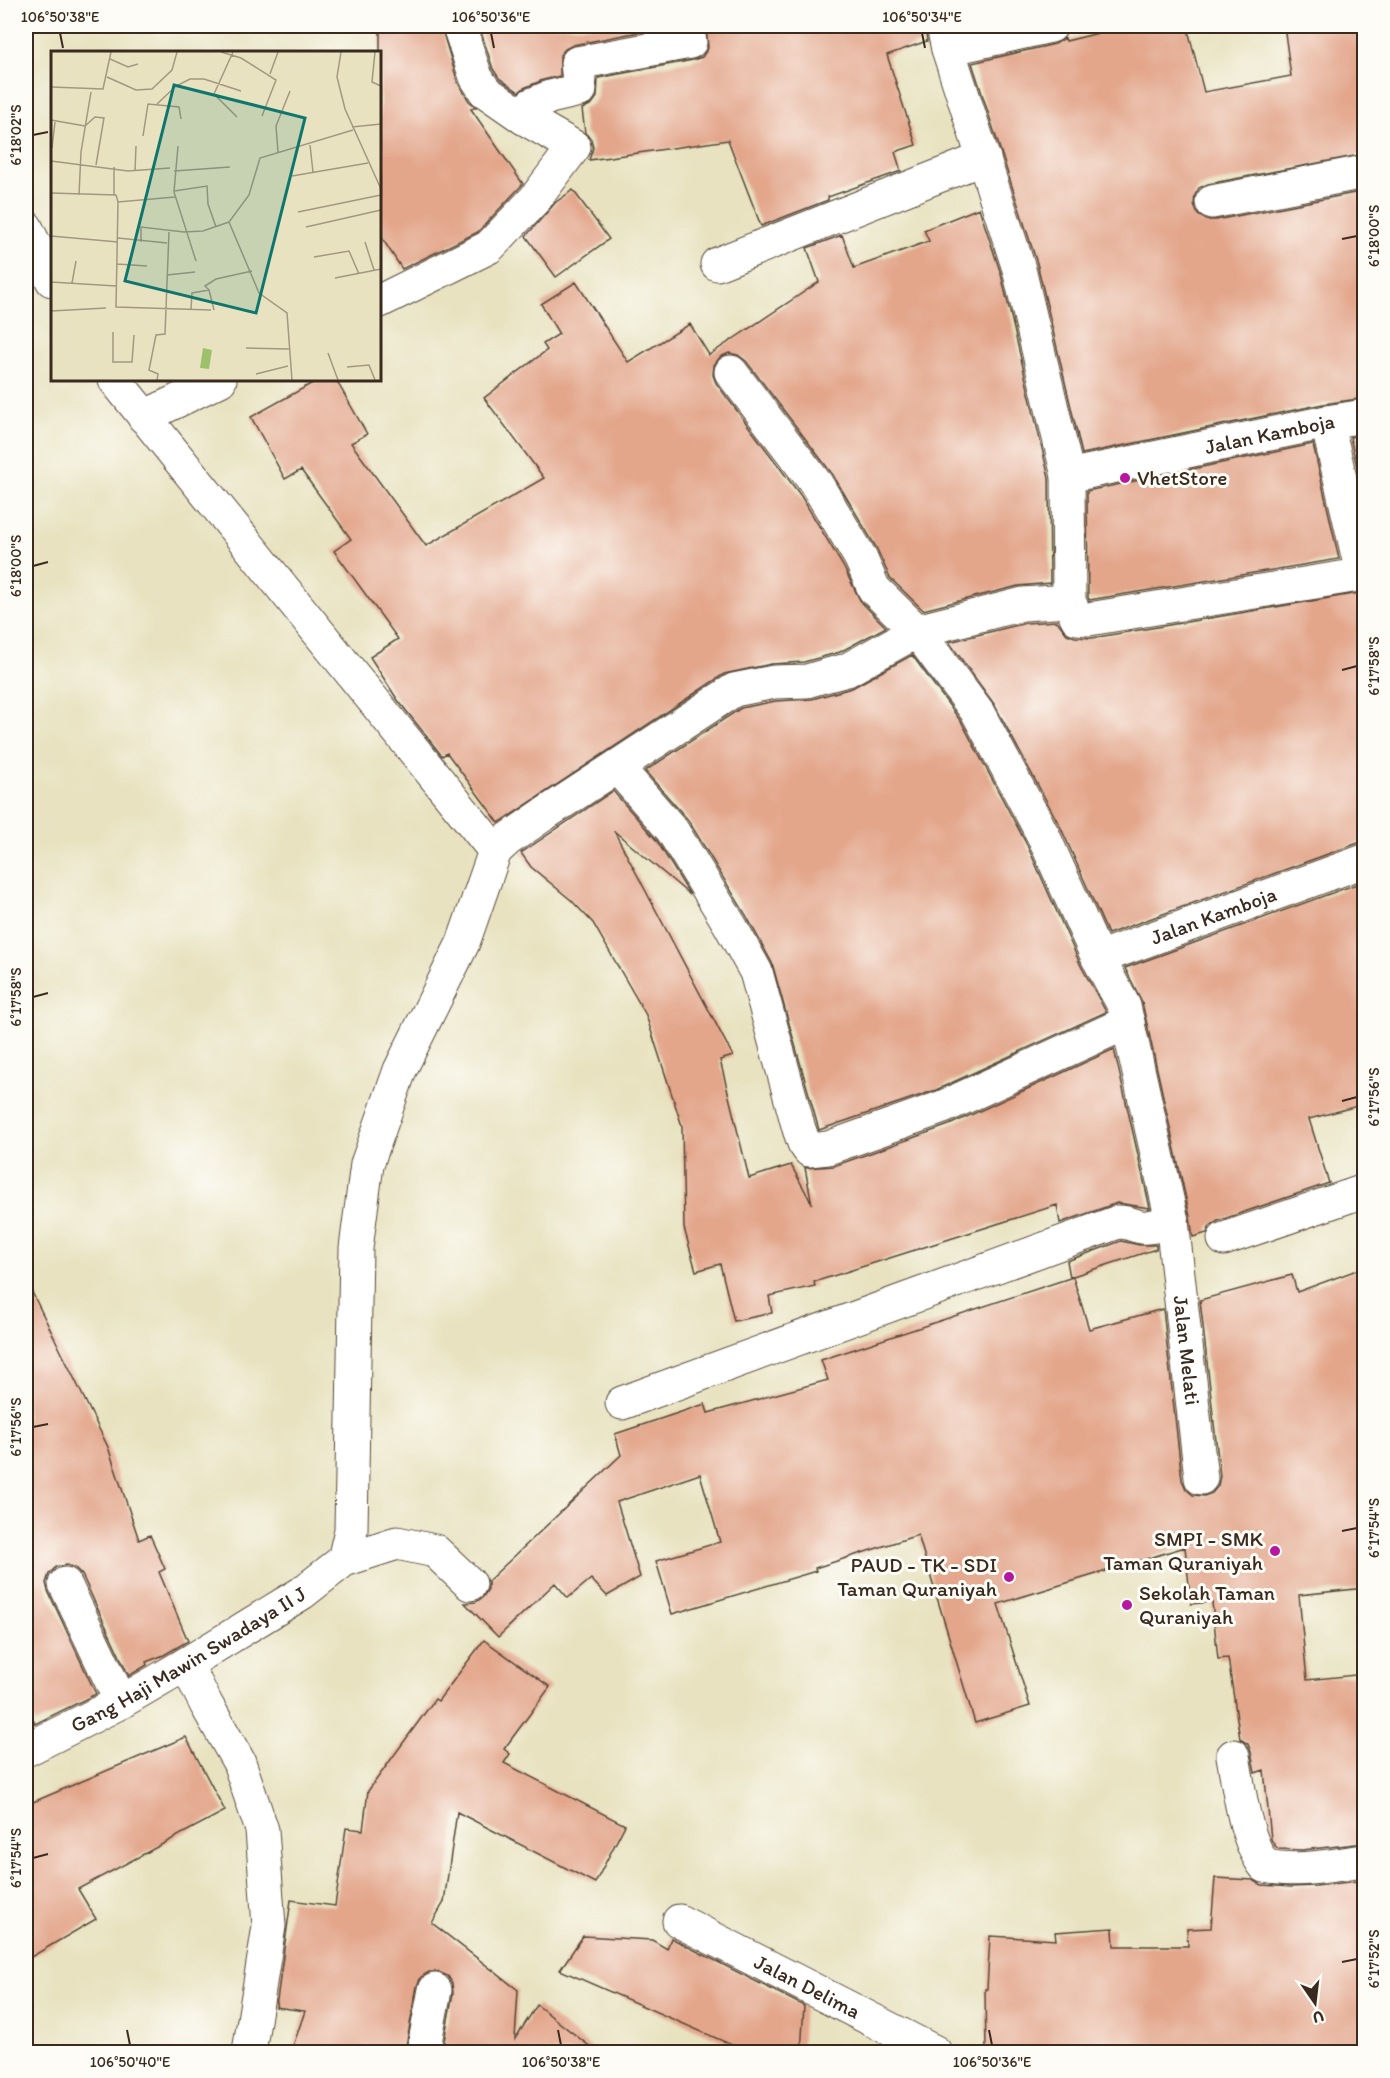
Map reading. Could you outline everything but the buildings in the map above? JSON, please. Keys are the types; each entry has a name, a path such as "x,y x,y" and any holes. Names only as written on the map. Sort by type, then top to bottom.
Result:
{"street":[{"path":"381,301 489,247 535,199 574,147 484,91 476,77 459,26"},
{"path":"525,118 531,105 550,97 580,90 577,63 690,42 687,26"},
{"path":"1051,26 945,37 1019,269 1068,476 1069,601 1077,618 1089,619 1359,575 1361,569 1327,422"},
{"path":"717,264 984,158"},
{"path":"1212,202 1365,172"},
{"path":"26,227 51,278"},
{"name":"Jalan Melati","path":"731,372 817,485 860,557 874,590 917,631 978,713 1044,837 1098,958 1124,1006 1172,1221 1201,1478"},
{"path":"116,381 495,850"},
{"path":"144,417 218,381"},
{"name":"Jalan Kamboja","path":"1068,476 1365,416"},
{"path":"344,1560 351,1530 356,1248 366,1164 400,1070 462,942 495,850 734,690 774,682 807,681 847,670 917,631 1023,604 1069,601"},
{"path":"617,767 672,830 756,972 799,1129 809,1150 828,1148 943,1107 1128,1022"},
{"name":"Jalan Kamboja","path":"1098,958 1365,861"},
{"path":"1224,1239 1365,1191"},
{"path":"621,1403 1118,1222 1123,1221 1140,1227 1172,1221"},
{"path":"344,1560 396,1543 435,1551 470,1584"},
{"name":"Gang Haji Mawin Swadaya II J","path":"26,1748 121,1702 186,1664 302,1593 344,1560"},
{"path":"65,1584 121,1702"},
{"path":"186,1664 239,1762 262,1830 269,1926 249,2052"},
{"path":"1233,1756 1248,1826 1257,1856 1265,1866 1290,1870 1365,1861"},
{"name":"Jalan Delima","path":"679,1921 935,2052"},
{"path":"423,2052 435,1990"}],"place":[{"name":"VhetStore","path":"1125,478"},
{"name":"SMPI - SMK Taman Quraniyah","path":"1275,1551"},
{"name":"PAUD - TK - SDI Taman Quraniyah","path":"1009,1577"},
{"name":"Sekolah Taman Quraniyah","path":"1127,1605"}]}
